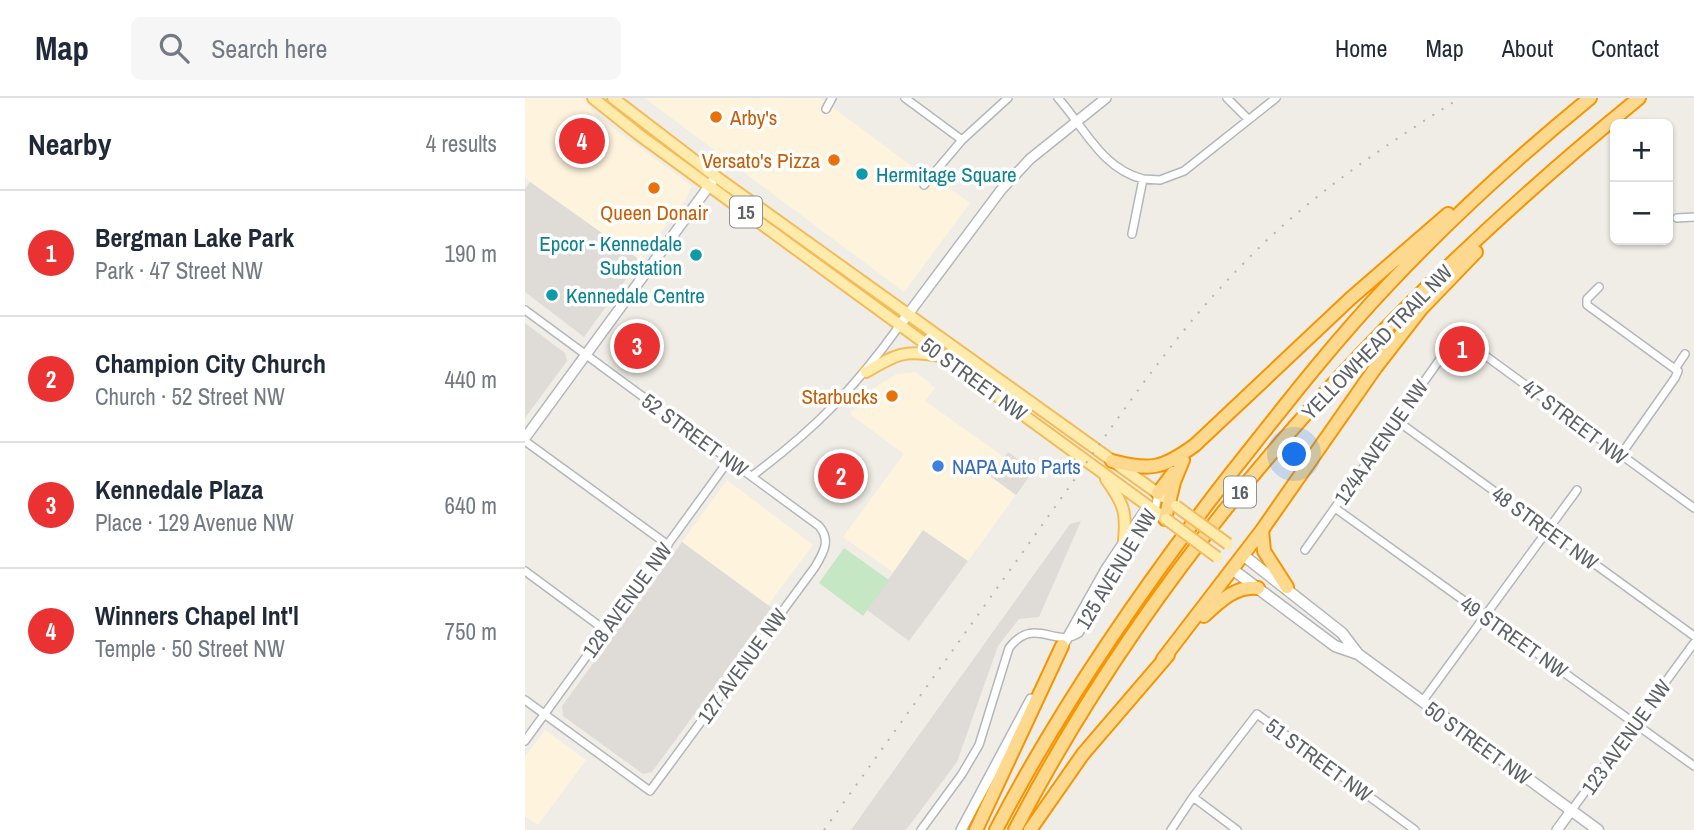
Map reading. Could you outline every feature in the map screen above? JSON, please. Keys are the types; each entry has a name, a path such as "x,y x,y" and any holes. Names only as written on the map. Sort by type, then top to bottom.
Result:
{"highway":[{"name":"YELLOWHEAD TRAIL NW","path":"996,830 1100,652 1133,603 1276,416 1388,285 1433,239 1522,155 1590,98"},
{"name":"YELLOWHEAD TRAIL NW","path":"1015,830 1043,777 1102,679 1129,638 1224,511 1368,347 1458,257 1639,98"},
{"path":"1112,461 1142,468 1172,462 1195,445 1351,298 1443,218 1522,155"},
{"path":"1030,830 1090,745 1163,659 1233,569 1400,335 1421,309 1498,229 1521,199"},
{"path":"1159,514 1183,460 1195,445"},
{"path":"1262,530 1264,551 1287,587"},
{"path":"1163,659 1226,597 1241,589 1258,588"},
{"path":"976,830 1065,642"}],"main road":[{"name":"50 STREET NW","path":"593,98 638,134 712,181 908,315 1287,587 1342,633 1358,654 1598,830"},
{"name":"50 STREET NW","path":"613,98 712,181 900,326 1335,646 1358,654"},
{"path":"866,372 905,352 944,358"},
{"path":"1100,471 1122,502 1126,519 1124,540"},
{"path":"1159,514 1167,500"}],"street":[{"path":"826,109 832,98"},
{"path":"905,98 962,140"},
{"path":"923,185 962,140 1008,98"},
{"path":"1058,98 1115,167 1126,174 1160,180 1184,172 1276,98"},
{"path":"752,476 806,434 866,372 1001,190 1030,159 1106,98"},
{"path":"1227,98 1248,119"},
{"path":"1132,234 1143,178"},
{"path":"668,545 525,439 712,181"},
{"path":"1677,218 1694,217"},
{"path":"1599,287 1587,299 1587,304 1678,371 1620,456"},
{"name":"52 STREET NW","path":"525,310 819,526 826,538"},
{"name":"124A AVENUE NW","path":"1305,550 1457,335"},
{"name":"47 STREET NW","path":"1457,335 1694,508"},
{"path":"1675,369 1685,354"},
{"name":"48 STREET NW","path":"1396,420 1694,636"},
{"name":"128 AVENUE NW","path":"525,741 729,460"},
{"path":"1422,702 1577,490"},
{"name":"49 STREET NW","path":"1335,508 1694,766"},
{"name":"125 AVENUE NW","path":"1065,642 1124,540 1159,514"},
{"name":"125 AVENUE NW","path":"1065,642 1082,630 1115,570 1159,514"},
{"name":"127 AVENUE NW","path":"544,714 650,791 815,567 825,551 826,538"},
{"path":"525,571 605,630"},
{"path":"921,830 962,775 979,745 1009,648 1018,638 1029,632 1065,642 1020,718 961,830"},
{"name":"123 AVENUE NW","path":"1557,830 1694,643"},
{"path":"525,700 544,714"},
{"name":"51 STREET NW","path":"1193,797 1257,714 1415,830"},
{"path":"1171,830 1193,797 1237,830"}],"shaded area":[{"path":"525,98 582,98 595,115 692,186 686,199 640,260 525,178"},
{"path":"645,98 820,98 921,173 937,179 970,203 904,292"},
{"name":"Kennedale Centre","path":"530,182 640,260 584,337 525,292 525,189"},
{"path":"525,323 565,353 567,361 525,418"},
{"path":"916,372 935,388 925,401 1004,457 990,476 1016,495 968,561 923,531 893,572 843,537 904,454 850,414 872,389 897,374"},
{"path":"1008,452 1034,470 1016,495 990,476"},
{"path":"727,480 813,545 768,605 682,542"},
{"path":"1081,521 1039,617 1019,619 998,646 957,762 906,830 851,830 1070,524"},
{"path":"923,530 968,561 909,641 867,610"},
{"path":"682,542 772,608 652,772 643,774 563,716 562,706"},
{"path":"545,730 586,760 538,825 525,816 525,757"}],"green space":[{"path":"844,548 889,580 863,616 819,583"}],"railway":[{"path":"824,830 1129,403 1217,291 1267,241 1319,196 1402,135 1460,98"}],"place":[{"name":"Arby's","path":"716,117"},
{"name":"Winners Chapel Int'l","path":"582,141"},
{"name":"Versato's Pizza","path":"834,160"},
{"name":"Hermitage Square","path":"862,174"},
{"name":"Queen Donair","path":"654,188"},
{"name":"Epcor - Kennedale Substation","path":"696,255"},
{"name":"Kennedale Centre","path":"552,295"},
{"name":"Kennedale Plaza","path":"637,346"},
{"name":"Bergman Lake Park","path":"1462,349"},
{"name":"Starbucks","path":"892,396"},
{"name":"NAPA Auto Parts","path":"938,466"},
{"name":"Champion City Church","path":"841,476"}]}
